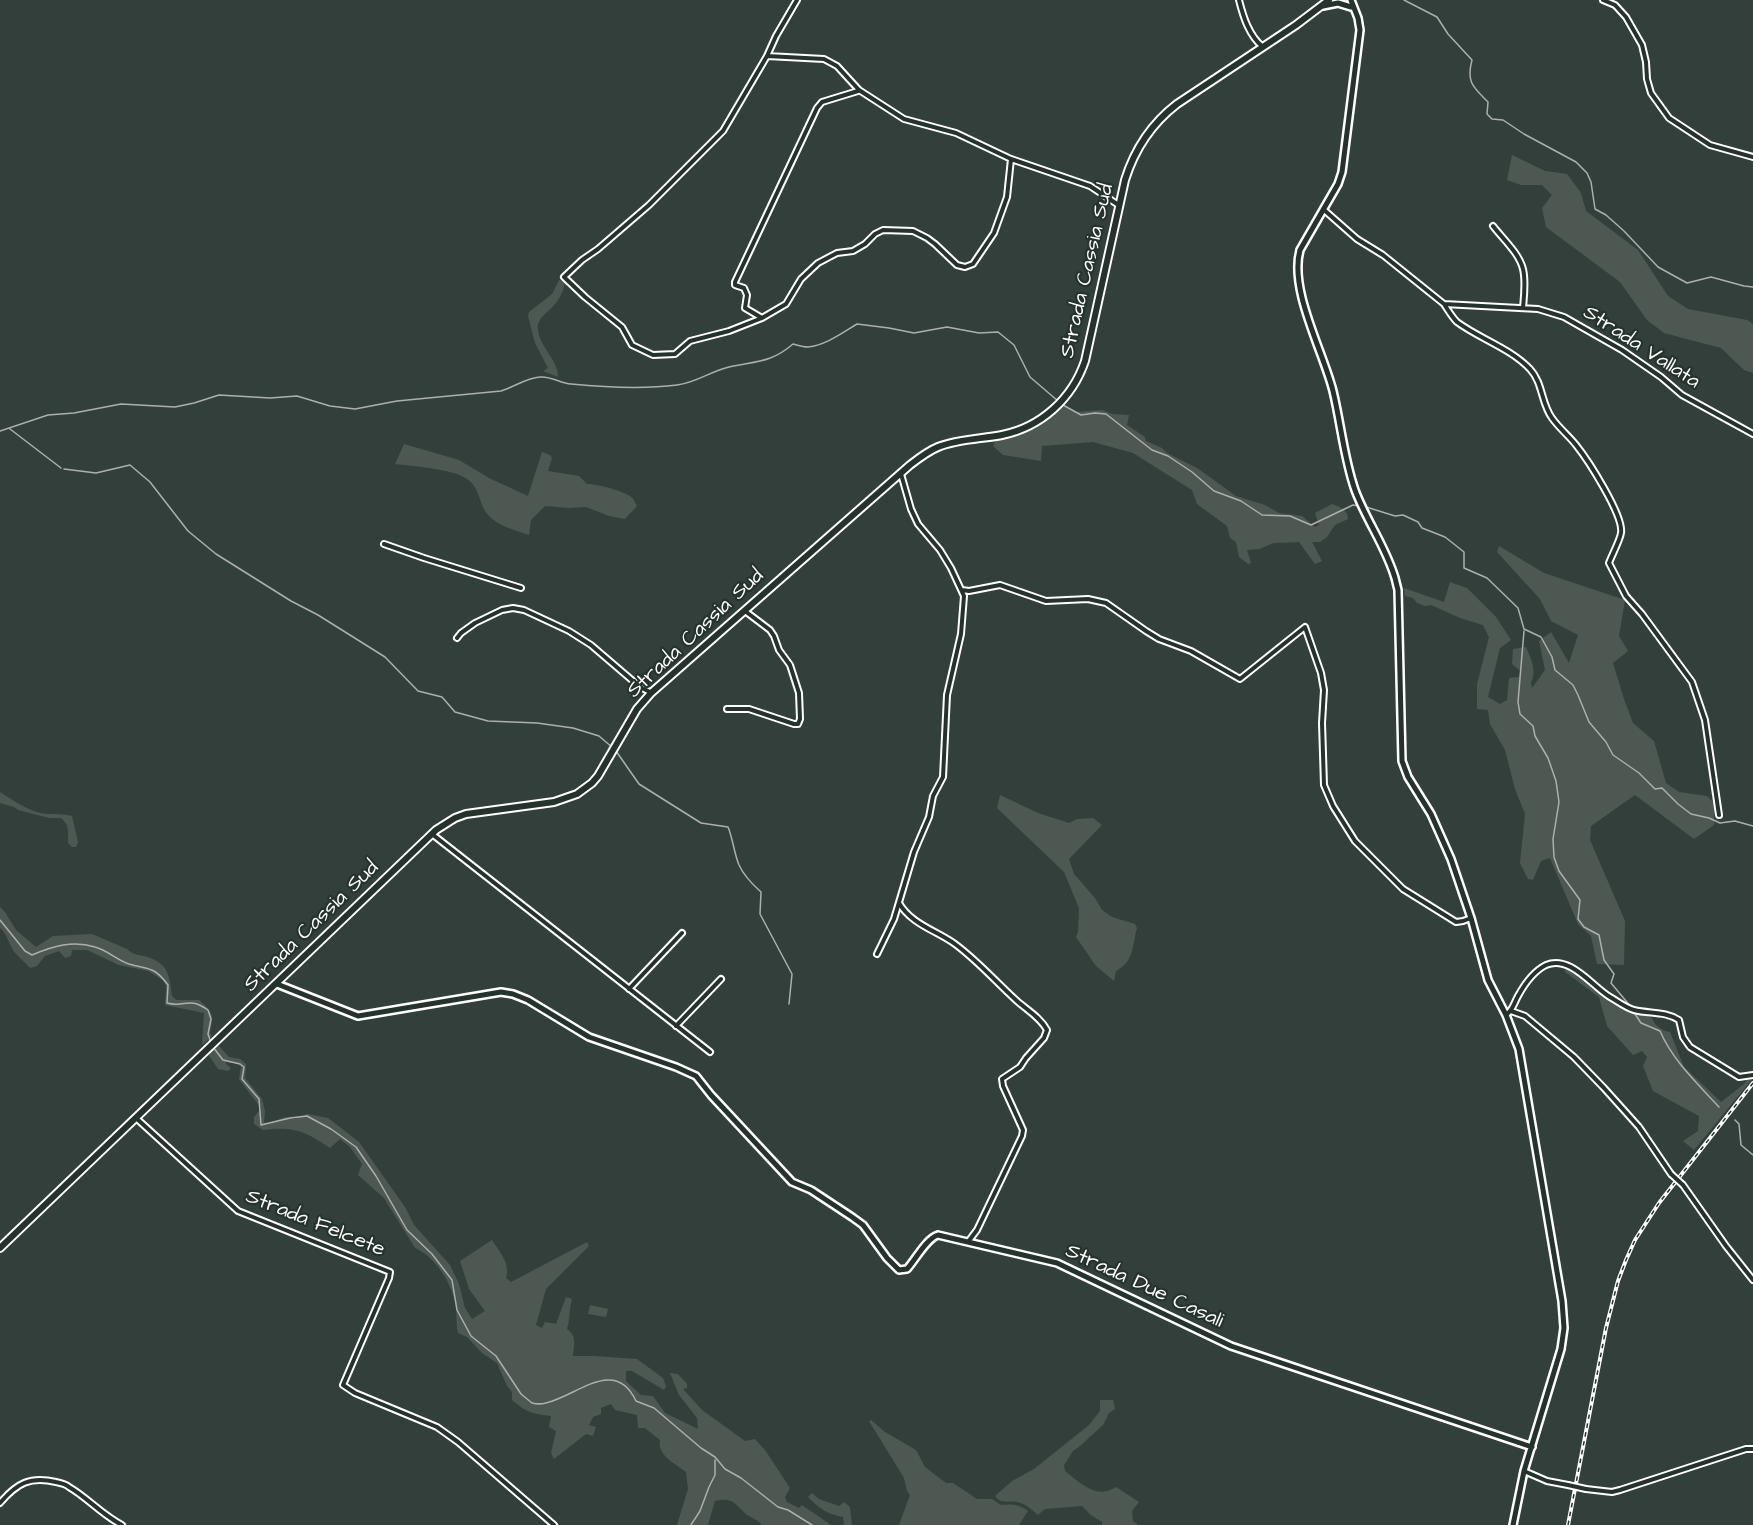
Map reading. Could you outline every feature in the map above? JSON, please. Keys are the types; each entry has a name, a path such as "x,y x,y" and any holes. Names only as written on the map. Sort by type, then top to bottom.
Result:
{"main road":[{"name":"Strada Cassia Sud","path":"0,1248 432,834 445,824 466,814 554,802 585,789 598,776 637,710 651,693 900,473 937,447 1023,429 1043,418 1061,402 1076,382 1085,362 1125,180 1134,155 1154,124 1177,104 1264,47 1329,0"},
{"path":"1344,0 1351,2 1357,13 1359,30 1342,172 1338,184 1300,250 1298,274 1305,306 1332,389 1351,474 1360,501 1391,566 1398,590 1401,761 1431,814 1451,859 1471,918 1488,980 1516,1038 1522,1061 1564,1316 1561,1349 1524,1472 1513,1525"},
{"path":"1321,6 1351,2"},
{"name":"Strada Due Casali","path":"277,984 358,1016 501,992 513,994 589,1037 676,1066 696,1076 792,1182 811,1190 863,1225 887,1258 899,1270 907,1269 932,1237 938,1235 1057,1263 1231,1346 1532,1447"}],"street":[{"path":"797,0 723,131 649,205 564,277 622,327 632,345 653,355 675,354 690,341 729,331 762,318 786,304 801,279 818,263 837,253 853,251 883,230 913,231 927,237 957,265 965,267 974,264 994,233 1007,197 1011,159"},
{"path":"1239,0 1255,39 1264,47"},
{"path":"1603,0 1615,5 1626,17 1642,45 1651,93 1669,118 1710,144 1753,157"},
{"path":"767,56 824,59 837,66 859,90 904,119 956,133 1011,159 1090,186 1120,206"},
{"path":"762,318 746,308 747,295 744,288 735,285 735,282 817,108 822,102 859,90"},
{"path":"1323,210 1357,239 1383,255 1444,304 1455,321 1502,348 1529,368 1539,381 1544,403 1552,418 1577,446 1596,473 1621,521 1621,534 1609,563 1626,596 1692,682 1705,720 1719,815"},
{"path":"1493,226 1516,255 1523,270 1523,308"},
{"name":"Strada Vallata","path":"1444,304 1538,309 1564,317 1622,350 1661,377 1682,395 1753,434"},
{"path":"877,954 892,925 914,852 929,817 933,796 943,777 947,695 962,634 964,596 940,550 918,524 900,473"},
{"path":"384,544 520,588"},
{"path":"962,590 969,591 1000,585 1046,601 1098,600 1153,635 1191,651 1240,679 1305,627 1321,673 1324,690 1322,723 1324,785 1333,806 1355,841 1403,889 1456,922 1471,918"},
{"path":"457,638 475,623 502,610 513,608 524,610 569,631 591,645 640,687 651,693"},
{"path":"727,710 749,709 794,724 798,724 800,719 800,693 790,665 779,650 770,630 745,610"},
{"path":"432,834 710,1052"},
{"path":"899,902 904,911 929,929 955,943 983,967 1017,1001 1033,1013 1047,1030 1044,1038 1020,1067 1002,1079 1023,1130 1022,1136 968,1242"},
{"path":"629,989 682,933"},
{"path":"1506,1015 1511,1011 1518,994 1538,970 1548,964 1559,963 1578,971 1602,992 1630,1009 1675,1017 1679,1020 1686,1042 1698,1053 1739,1077 1753,1075"},
{"path":"676,1026 721,979"},
{"path":"1511,1011 1525,1016 1574,1058 1604,1088 1639,1127 1671,1174 1683,1185 1753,1280"},
{"name":"Strada Felcete","path":"136,1118 238,1211 390,1272 343,1385 355,1393 437,1427 458,1442 554,1525"},
{"path":"1524,1472 1547,1481 1612,1492 1746,1449 1753,1449"},
{"path":"0,1503 28,1480 41,1479 68,1485 112,1520 122,1525"}],"shaded area":[{"path":"1512,155 1545,171 1567,174 1581,193 1586,211 1638,250 1668,296 1688,309 1747,320 1753,324 1753,373 1744,370 1721,348 1664,333 1647,320 1620,282 1546,227 1542,208 1552,195 1542,185 1521,185 1507,180"},
{"path":"559,280 565,282 562,294 538,326 539,336 555,365 558,377 543,371 548,368 535,343 528,316 529,312 552,294"},
{"path":"1064,405 1076,412 1102,410 1112,414 1129,415 1127,425 1145,437 1146,441 1197,468 1236,496 1265,505 1279,513 1302,516 1315,527 1319,525 1315,513 1332,504 1345,511 1348,519 1335,525 1327,537 1320,542 1312,542 1322,561 1315,564 1299,542 1274,543 1259,549 1247,550 1251,563 1248,564 1239,557 1236,542 1230,538 1227,526 1197,504 1192,490 1133,453 1093,442 1042,446 1041,461 1003,455 993,446 996,440 1033,428"},
{"path":"404,444 459,460 489,478 528,496 542,452 552,458 548,471 579,476 587,484 623,492 632,498 637,506 625,519 609,516 586,507 545,506 531,520 529,535 503,526 491,518 473,485 467,479 432,468 395,464"},
{"path":"1499,546 1544,573 1625,600 1619,636 1628,651 1613,663 1633,723 1654,741 1666,783 1679,792 1707,796 1714,803 1714,825 1694,839 1635,795 1591,826 1590,840 1625,921 1624,965 1597,964 1591,936 1578,924 1550,858 1541,861 1533,880 1528,879 1520,863 1525,814 1515,789 1505,750 1490,724 1488,710 1477,709 1477,684 1489,637 1483,625 1431,605 1425,606 1405,596 1404,588 1444,602 1450,582 1467,588 1496,617 1511,640 1500,648 1488,697 1500,704 1507,700 1509,678 1519,677 1520,671 1512,664 1513,649 1526,647 1533,669 1532,688 1545,670 1539,641 1551,632 1569,663 1578,635 1551,621 1540,599 1497,552"},
{"path":"0,792 35,811 72,816 78,842 76,847 68,843 67,826 61,818 49,818 0,803"},
{"path":"1000,795 1038,813 1069,823 1077,819 1093,818 1102,825 1069,859 1074,874 1095,898 1102,910 1112,917 1135,924 1137,928 1129,958 1116,971 1114,981 1096,966 1076,937 1079,908 1064,872 997,808"},
{"path":"0,907 16,930 36,947 53,936 92,934 158,962 166,970 172,996 176,1000 199,1000 210,1011 212,1036 202,1044 204,1013 165,1005 166,986 163,980 148,971 119,965 87,950 72,950 71,956 65,958 59,951 45,956 37,966 30,968 14,952 0,928"},
{"path":"1565,966 1577,973 1600,994 1630,1012 1652,1018 1659,1027 1670,1032 1684,1067 1721,1102 1744,1084 1748,1078 1753,1078 1694,1150 1683,1141 1698,1131 1699,1116 1653,1091 1643,1066 1647,1057 1642,1051 1633,1055 1607,1026 1599,997 1565,972"},
{"path":"218,1045 229,1057 240,1059 246,1064 245,1078 262,1099 266,1124 286,1117 294,1119 307,1114 318,1116 328,1118 359,1142 405,1207 414,1225 450,1265 459,1284 465,1308 472,1319 485,1311 469,1289 460,1261 492,1240 504,1258 507,1268 506,1278 511,1282 587,1242 589,1246 546,1289 536,1325 542,1328 545,1322 556,1324 566,1297 572,1299 567,1329 574,1337 573,1356 637,1359 663,1378 666,1386 664,1390 632,1371 626,1371 626,1381 641,1395 653,1396 665,1413 698,1429 697,1418 679,1395 670,1373 678,1374 687,1384 687,1388 683,1389 702,1410 745,1441 755,1439 765,1450 790,1488 785,1497 787,1502 799,1508 802,1505 831,1525 762,1525 726,1500 715,1501 708,1525 677,1525 688,1489 686,1472 664,1454 660,1440 645,1428 638,1428 637,1415 615,1410 611,1404 601,1408 601,1414 593,1417 589,1425 596,1427 593,1436 586,1434 554,1459 551,1453 556,1431 549,1427 551,1416 530,1412 512,1400 512,1392 497,1363 482,1353 467,1337 458,1333 455,1300 448,1282 437,1266 415,1248 384,1198 358,1175 362,1164 350,1147 340,1139 330,1148 299,1131 263,1130 254,1124 254,1117 261,1108 239,1079 241,1067 239,1064 226,1062 231,1068 228,1071 218,1069 208,1054"},
{"path":"590,1305 608,1309 606,1317 588,1314"},
{"path":"1100,1400 1113,1400 1115,1409 1109,1413 1103,1425 1073,1451 1064,1465 1065,1471 1095,1491 1109,1491 1116,1487 1139,1502 1132,1511 1133,1521 1138,1525 1102,1525 1102,1522 1082,1506 1045,1509 1038,1515 1023,1504 1003,1501 995,1496 1012,1481 1034,1469 1089,1425 1100,1411"},
{"path":"871,1420 885,1432 916,1450 925,1467 946,1483 953,1483 977,1499 992,1499 1001,1505 1015,1505 1028,1511 1019,1525 899,1525 910,1495 904,1478 869,1421"},
{"path":"812,1493 819,1499 839,1506 844,1502 850,1507 852,1525 844,1525 843,1517 828,1513 816,1505 808,1497"}],"waterway":[{"path":"1404,0 1437,17 1448,34 1472,60 1470,79 1488,102 1487,114 1492,119 1503,120 1576,162 1587,173 1591,182 1595,209 1606,215 1624,231 1658,267 1687,283 1711,277 1753,287"},
{"path":"0,431 48,415 74,413 121,404 175,407 219,395 270,398 297,396 330,406 355,409 397,401 501,391 540,377 596,386 677,385 691,382 722,369 770,358 793,344 808,347 821,344 857,324 914,333 947,327 979,333 998,332 1014,345 1030,377 1058,401"},
{"path":"1063,405 1081,415 1106,414 1152,450 1168,456 1192,472 1214,491 1241,501 1262,515 1290,516 1311,525 1353,505 1359,506"},
{"path":"10,429 61,468"},
{"path":"64,469 96,473 130,465 150,482 188,531 216,554 385,657 418,691 442,697 455,712 488,721 537,723 573,728 599,736 613,748"},
{"path":"1363,506 1395,516 1403,515 1418,522 1422,528 1445,537 1464,552 1464,568 1487,578 1518,608 1524,629 1541,637 1552,657 1555,670 1573,685 1589,722 1606,742 1613,755 1639,773 1655,789 1662,788 1691,814 1720,823 1735,821 1753,826"},
{"path":"1524,631 1518,702 1520,714 1533,726 1535,736 1548,758 1556,781 1559,802 1553,839 1554,857 1559,871 1580,900 1578,919 1584,927 1599,935 1604,960 1614,974 1611,983 1631,1007"},
{"path":"616,751 639,784 701,823 728,827 741,869 761,892 760,914 792,974 789,1004"},
{"path":"0,920 25,951 32,955 63,945 87,945 99,948 129,964 155,972 168,985 167,1003 191,1003 208,1010 211,1019 208,1034 211,1043"},
{"path":"1635,1014 1641,1023 1660,1031 1679,1062 1719,1107"},
{"path":"213,1047 223,1060 244,1067 242,1079 259,1099 261,1125 307,1116 331,1129 356,1147 376,1176 407,1230 432,1254 452,1280 457,1310 471,1336 496,1356 521,1394 532,1403 546,1403 595,1382 617,1381 627,1388 636,1401 654,1408 715,1457 725,1469 741,1478 778,1507 788,1510 812,1525"},
{"path":"1735,1120 1739,1124 1741,1145 1753,1155"},
{"path":"691,1525 700,1511 715,1475 715,1460"}],"railway":[{"path":"1568,1525 1606,1328 1626,1260 1635,1240 1659,1203 1753,1083"}]}
